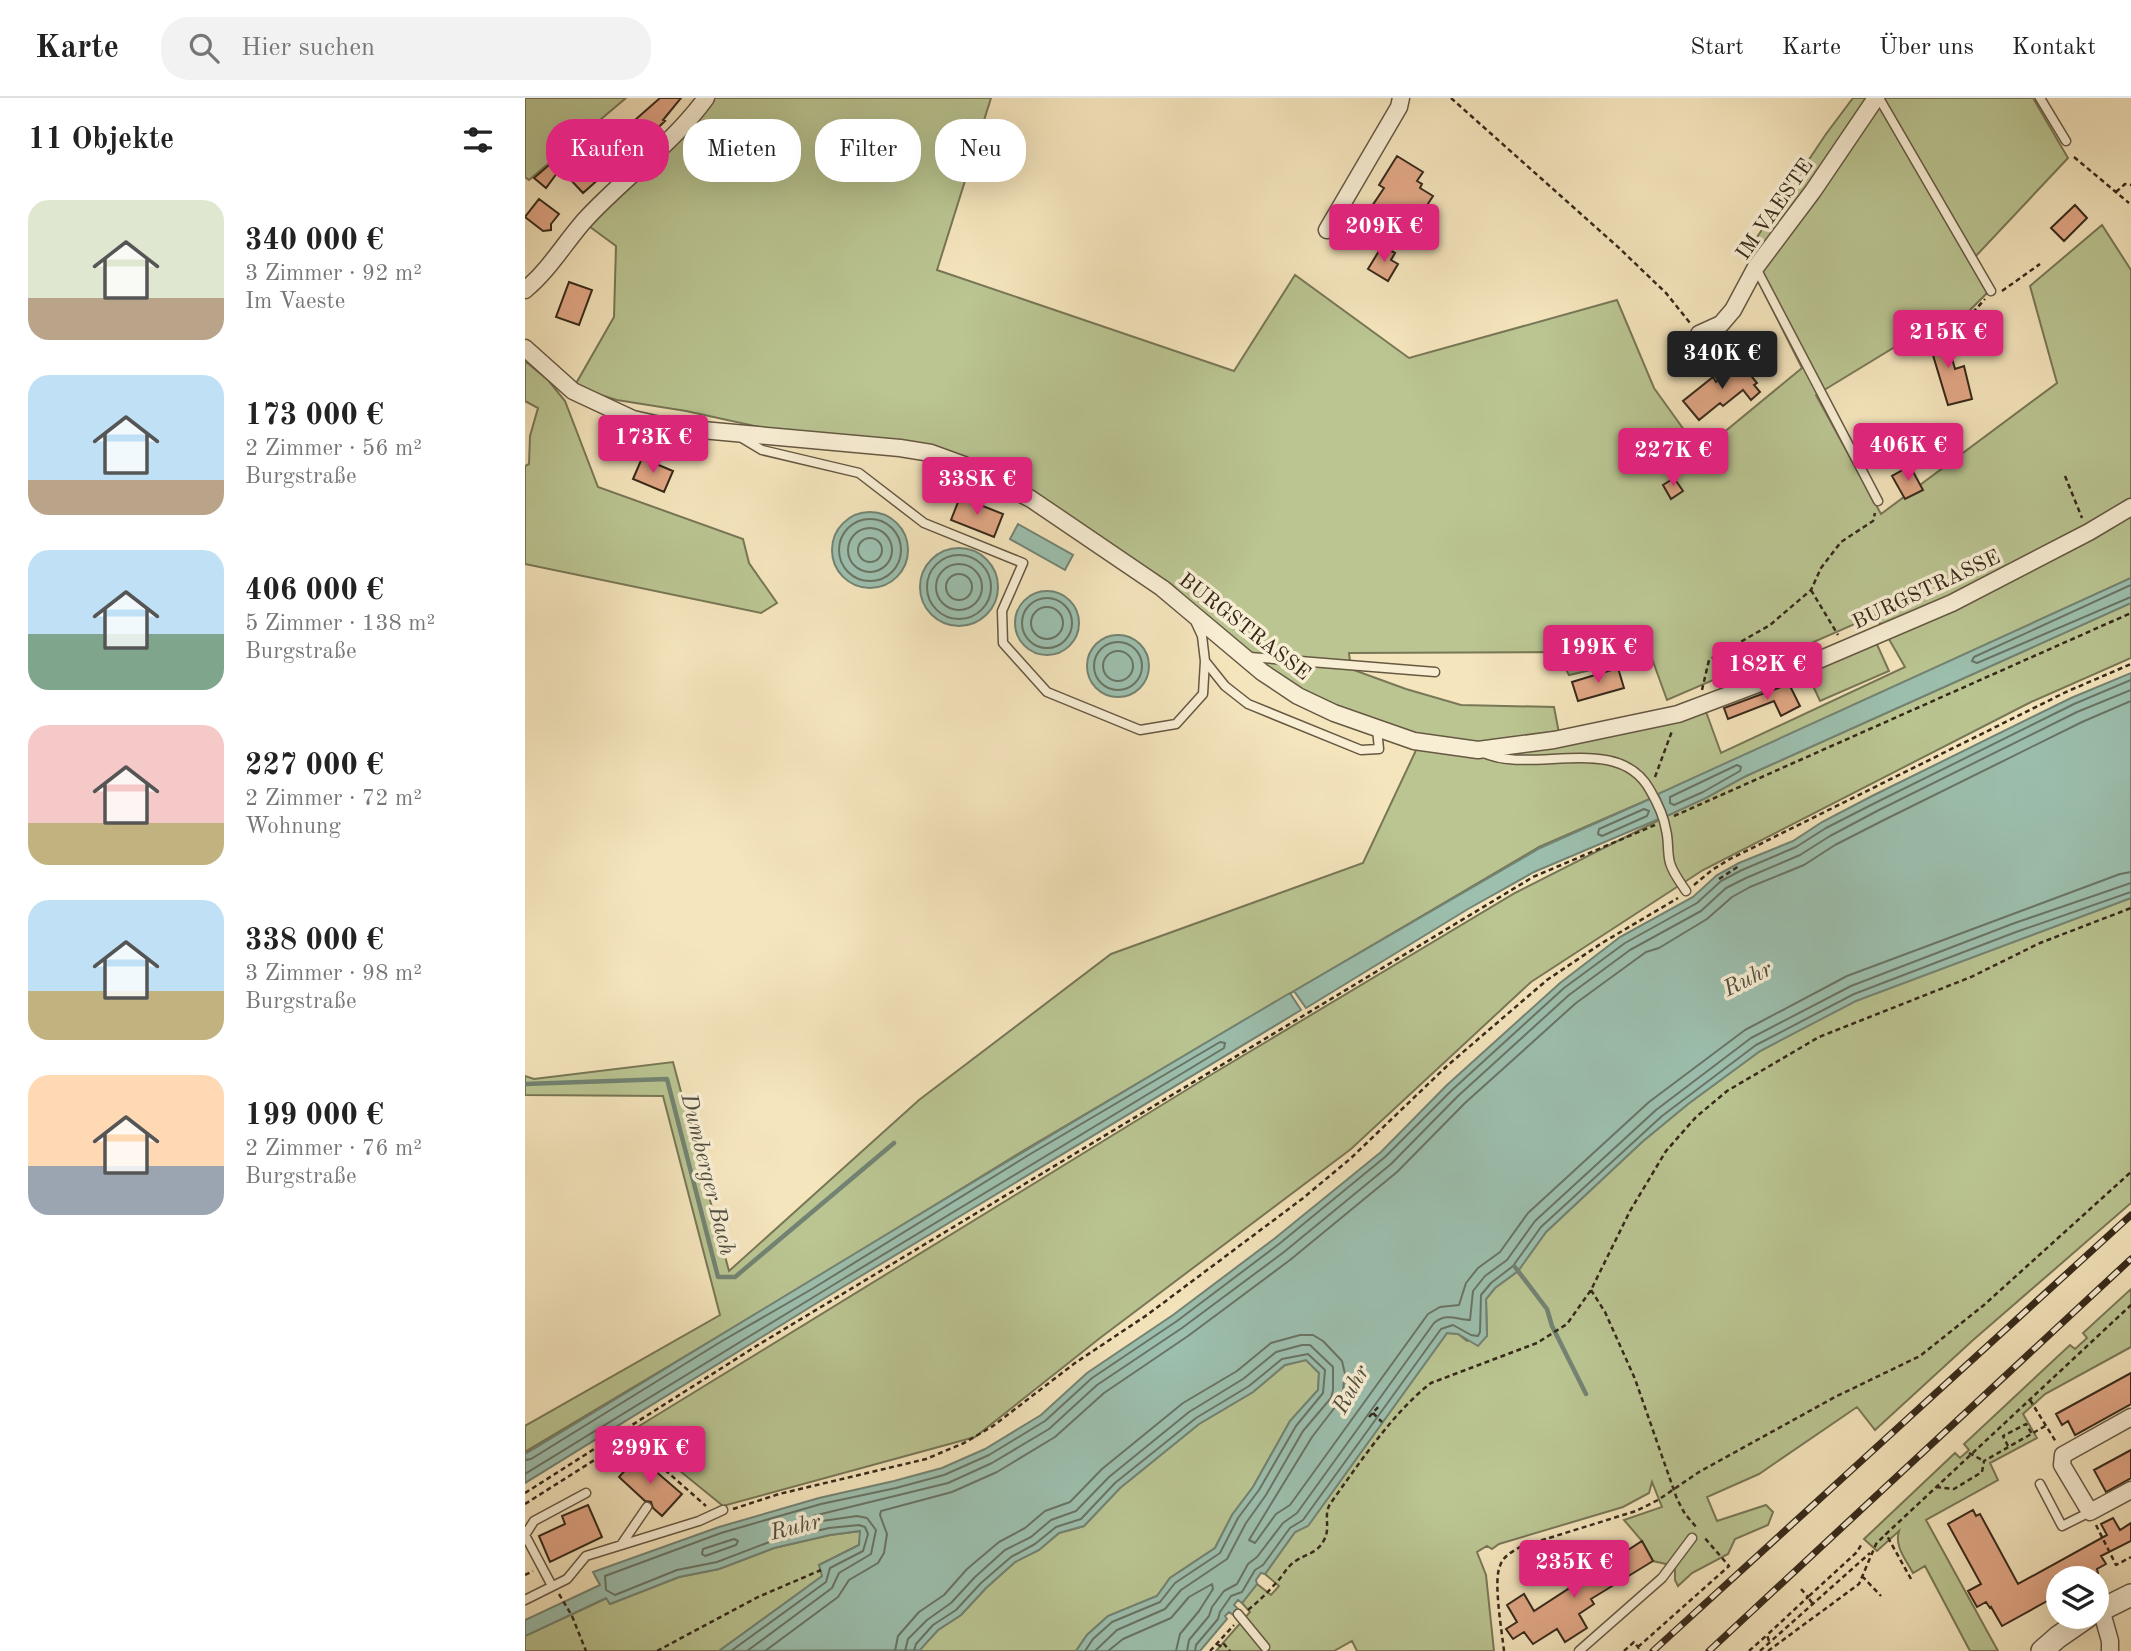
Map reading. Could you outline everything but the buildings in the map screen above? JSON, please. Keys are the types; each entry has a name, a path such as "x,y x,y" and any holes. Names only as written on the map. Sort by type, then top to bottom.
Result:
{"street":[{"path":"525,290 542,275 583,222 619,184 683,127 706,98"},
{"path":"1327,230 1399,107 1401,98"},
{"name":"IM VAESTE","path":"1699,334 1721,324 1733,310 1756,267 1878,98"},
{"name":"BURGSTRASSE","path":"525,348 573,391 633,419 669,426 900,447 931,453 964,465 1031,499 1162,588 1243,657 1298,696 1334,713 1414,741 1478,750 1554,740 1678,714 1697,707 1846,649 1984,587 2131,507"},
{"path":"2131,1417 2063,1455 2062,1465 2090,1512 2131,1490"},
{"path":"2109,1606 2131,1595"},
{"path":"2042,1651 2070,1629"},
{"path":"2104,1629 2110,1641 2110,1651"}],"lane":[{"path":"1878,98 1991,291"},
{"path":"2040,98 2066,141"},
{"path":"1756,267 1878,501"},
{"path":"730,431 762,450 859,473 924,523 1023,563 1002,611 1003,643 1047,692 1140,730 1176,724 1203,694 1205,661 1202,636 1193,614"},
{"path":"1243,657 1435,672"},
{"path":"1205,661 1225,686 1248,704 1361,750 1378,749 1377,727"},
{"path":"1478,750 1492,757 1507,759 1571,758 1608,761 1635,773 1650,790 1663,821 1670,864 1686,891"},
{"path":"2040,1484 2062,1526 2090,1512"},
{"path":"552,1586 525,1535 534,1521 586,1493"},
{"path":"621,1545 647,1507"},
{"path":"525,1600 567,1580 586,1556 699,1521 723,1510"},
{"path":"1579,1651 1662,1578 1692,1538"},
{"path":"1240,1616 1265,1647"}],"path":[{"path":"1451,98 1667,293 1699,334"},
{"path":"2074,157 2129,203"},
{"path":"2116,192 2125,184 2131,185"},
{"path":"1953,340 1959,328 1991,291 2000,291 2040,264"},
{"path":"2065,475 2085,524"},
{"path":"1697,707 1709,660 1770,625 1811,590 1821,568 1841,542 1873,522"},
{"path":"1811,590 1846,649"},
{"path":"525,1493 770,1338 1533,877 2131,613"},
{"path":"525,1504 626,1440 631,1440 705,1505 723,1510 913,1462 964,1443 986,1431 1075,1363 1147,1315 1302,1199 1350,1159 1448,1065 1541,985 1602,943 1675,900 1712,870 1725,863 2066,692 2131,664"},
{"path":"1650,790 1678,714"},
{"path":"1725,863 1730,872"},
{"path":"1719,879 1739,866"},
{"path":"1210,1651 1240,1616 1261,1600 1294,1563 1314,1553 1326,1538 1328,1529 1325,1512 1329,1504 1420,1391 1431,1383 1551,1336 1567,1324 1591,1290 1630,1210 1666,1152 1696,1117 1727,1091 1819,1037 1971,977 2041,943 2131,908"},
{"path":"1504,1651 1497,1581 1499,1566 1506,1556 1520,1547 1636,1511 1658,1500 1699,1472 1835,1397 1920,1356 1984,1305 2131,1172"},
{"path":"1591,1290 1605,1312 1635,1378 1673,1489 1685,1514 1729,1566 1640,1649 1633,1642 1623,1651"},
{"path":"1768,1651 1859,1584 1876,1544 2131,1305"},
{"path":"2030,1401 2063,1455"},
{"path":"1369,1417 1380,1405"},
{"path":"1373,1413 1382,1422"},
{"path":"2008,1447 2003,1436 2026,1424 2032,1434"},
{"path":"1936,1487 1954,1489 1982,1472 1984,1461 2047,1425"},
{"path":"1970,1454 1984,1461"},
{"path":"2090,1512 2116,1565 2131,1557"},
{"path":"1886,1534 1911,1579"},
{"path":"1749,1651 1857,1552 1861,1545"},
{"path":"1760,1651 1873,1551"},
{"path":"1857,1552 1864,1559"},
{"path":"657,1651 758,1597 821,1570"},
{"path":"1862,1576 1881,1596"},
{"path":"1801,1589 1812,1603"},
{"path":"563,1599 586,1651"},
{"path":"1767,1635 1769,1641"},
{"path":"1217,1644 1222,1647 1224,1644 1230,1651"}],"green space":[{"path":"525,98 626,98 601,119 546,119 546,166 529,180 525,177"},
{"path":"710,98 991,98 984,119 935,119 935,182 965,182 937,270 1234,371 1295,275 1409,358 1617,300 1654,388 1700,452 1802,368 1745,255 1853,98 1874,98 1988,292 1957,323 1931,325 1816,395 1881,514 2057,383 2030,286 2102,225 2131,270 2131,578 1652,798 1539,847 1026,1149 525,1452 525,1426 720,1315 663,1096 525,1095 525,1076 534,1079 673,1062 729,1271 919,1100 1111,954 1363,863 1418,746 1319,704 1244,653 1171,584 995,470 972,462 787,433 686,411 617,400 574,387 614,317 616,246 586,224 627,182 669,182 669,140 683,125 683,182 801,182 801,119 689,119","holes":["1875,615 1905,667 1721,753 1705,709 1559,733 1554,707 1461,705 1351,669 1349,653 1557,652 1569,675 1651,656 1667,700 1720,677 1726,690 1797,661 1793,651"]},
{"path":"1882,98 2033,98 2068,158 1974,258"},
{"path":"525,361 548,380 565,401 598,487 743,539 749,563 777,603 761,613 525,564 525,466 529,464 530,436 538,408 525,401"},
{"path":"2131,603 2131,658 2031,702 1703,870 1531,982 1351,1149 1100,1338 975,1437 723,1506 631,1431 1214,1073 1515,893 1746,776"},
{"path":"1875,640 1889,671 1820,701 1806,671"},
{"path":"2131,898 2131,1203 1972,1341 1875,1430 1857,1407 1759,1474 1707,1497 1717,1521 1766,1505 1773,1512 1768,1525 1735,1539 1728,1554 1692,1573 1678,1586 1675,1566 1653,1561 1642,1541 1624,1520 1662,1507 1652,1482 1649,1493 1623,1507 1499,1544 1492,1549 1487,1546 1477,1552 1486,1575 1494,1651 1357,1651 1352,1641 1334,1651 1216,1651 1250,1612 1242,1603 1257,1584 1271,1595 1279,1586 1265,1574 1295,1532 1308,1525 1447,1333 1458,1334 1467,1341 1487,1336 1486,1299 1495,1288 1518,1271 1546,1232 1642,1142 1688,1104 1760,1051 1856,1000"},
{"path":"2131,1289 2131,1347 2045,1394 2023,1414 2037,1438 1990,1463 1998,1480 1926,1520 1998,1651 1970,1651 1925,1566 1913,1573 1904,1558 1898,1542 1899,1531 1877,1551 1864,1539 1955,1453 1960,1458 1969,1450 1964,1444 2070,1345 2075,1349 2087,1338 2083,1333"},
{"path":"1306,1360 1319,1373 1318,1390 1290,1421 1253,1487 1232,1515 1215,1548 1170,1578 1157,1596 1108,1616 1087,1635 1076,1651 913,1651 920,1649 938,1630 961,1615 1015,1562 1039,1550 1059,1533 1084,1526 1120,1488 1199,1424 1253,1392 1285,1365"},
{"path":"861,1531 859,1545 819,1565 823,1576 719,1651 525,1651 525,1636 607,1598 610,1604 679,1577 719,1569 774,1548"}],"water":[{"path":"863,512 877,512 891,518 902,529 908,550 905,565 897,577 877,588 863,588 849,582 838,571 832,557 832,543 838,529 849,518"},
{"path":"1018,524 1073,555 1065,570 1010,539"},
{"path":"959,548 974,551 987,559 995,572 998,587 995,602 987,615 974,623 959,626 944,623 931,615 923,602 920,587 923,572 931,559 944,551"},
{"path":"2131,578 2131,603 1746,776 1667,816 1658,794"},
{"path":"1041,591 1053,591 1070,600 1077,611 1077,635 1070,646 1053,655 1041,655 1029,650 1020,641 1015,629 1015,617 1020,605 1029,596"},
{"path":"1112,635 1124,635 1140,644 1147,654 1147,678 1140,688 1124,697 1112,697 1101,692 1092,683 1087,672 1087,660 1092,649 1101,640"},
{"name":"Ruhr","path":"2131,673 2131,898 1856,1001 1760,1051 1688,1104 1642,1142 1546,1232 1518,1271 1495,1288 1486,1299 1487,1336 1478,1346 1458,1334 1447,1333 1308,1526 1295,1532 1265,1574 1261,1573 1256,1580 1257,1584 1242,1603 1238,1600 1234,1605 1241,1612 1236,1617 1229,1612 1225,1616 1227,1619 1200,1651 1076,1651 1087,1635 1108,1616 1157,1596 1170,1578 1215,1548 1232,1515 1253,1487 1290,1421 1318,1390 1319,1373 1306,1360 1285,1365 1253,1392 1199,1424 1120,1488 1084,1526 1059,1533 1039,1550 1015,1562 961,1615 938,1630 920,1650 719,1651 822,1576 819,1565 859,1545 860,1531 774,1548 719,1569 679,1577 610,1604 606,1598 525,1636 525,1620 600,1585 593,1572 719,1527 819,1498 942,1468 985,1449 1041,1415 1087,1373 1173,1315 1274,1239 1381,1152 1447,1085 1560,983 1620,937 1693,897 1717,875 1739,863 1793,841 1822,822 1872,796 2071,698"},
{"path":"1652,798 1659,819 1534,872 1306,1008 1294,991 1540,848"},
{"path":"1290,993 1301,1010 525,1483 525,1454 1002,1164"}],"waterway":[{"name":"Dumberger Bach","path":"525,1084 667,1079 718,1277 735,1277 894,1143"},
{"path":"1515,1267 1547,1309 1552,1326 1586,1394"}],"railway":[{"path":"1653,1651 2131,1215"},
{"path":"1709,1651 2131,1259"}]}
